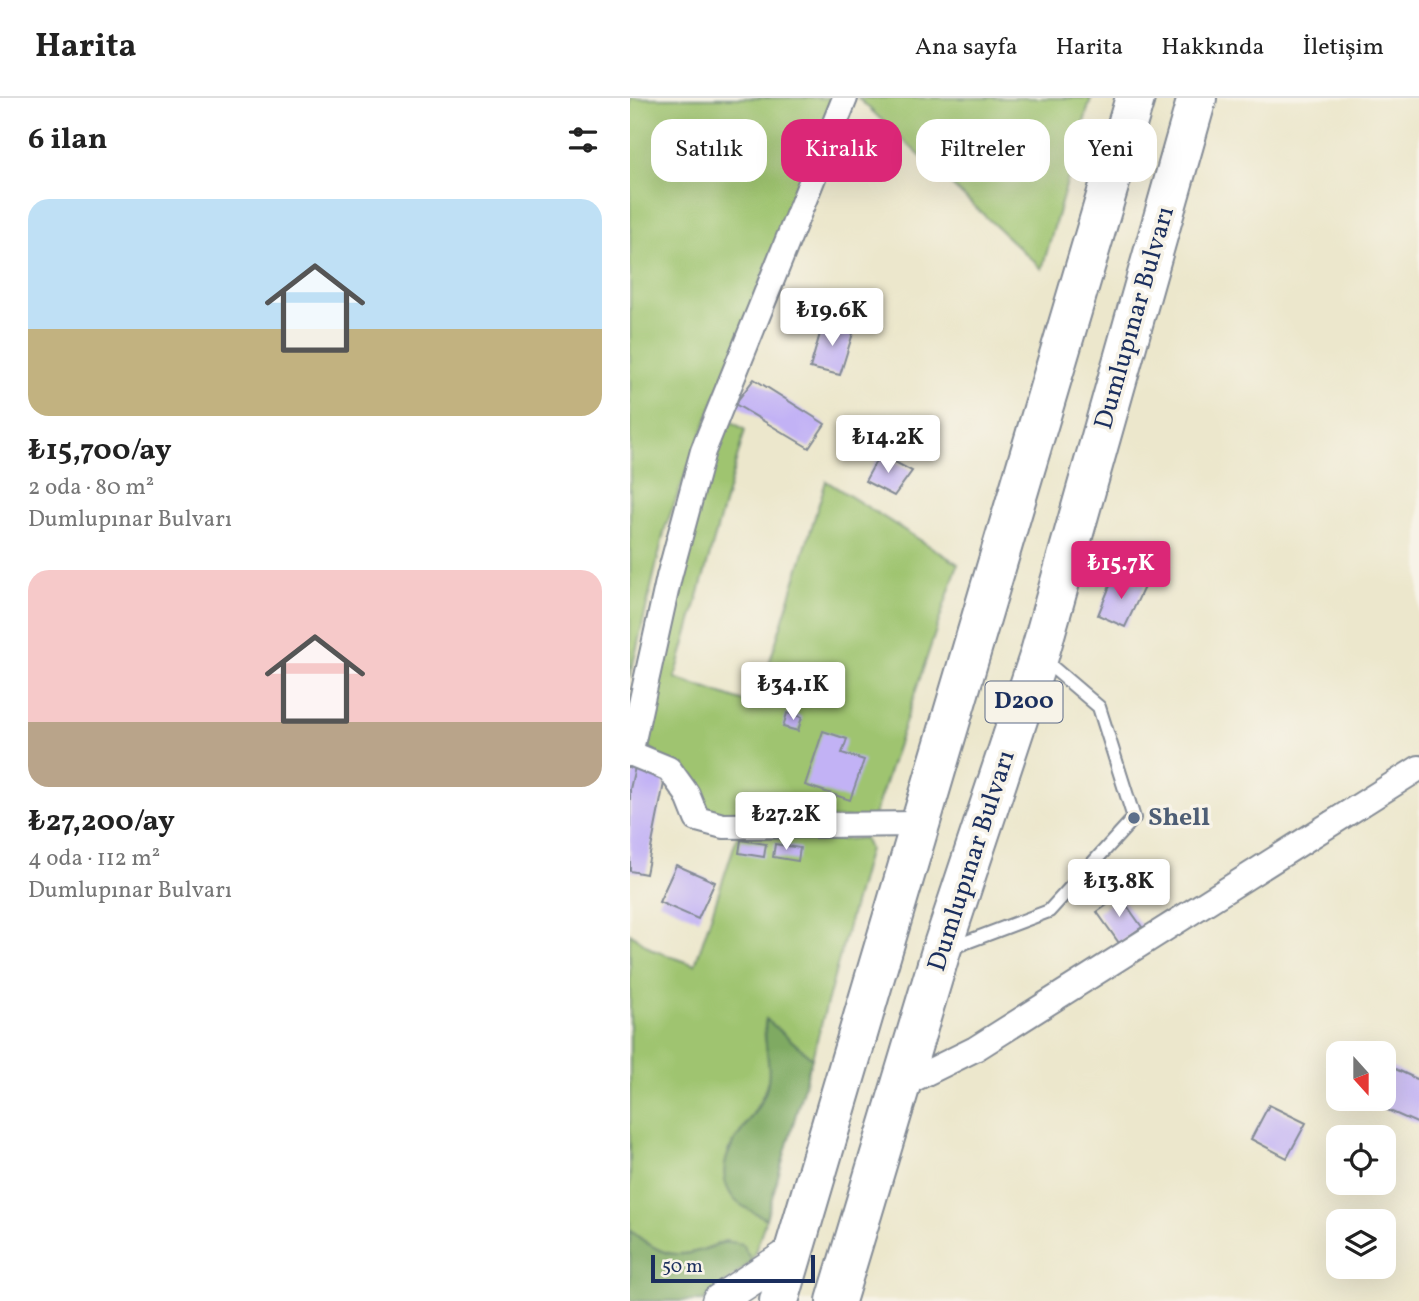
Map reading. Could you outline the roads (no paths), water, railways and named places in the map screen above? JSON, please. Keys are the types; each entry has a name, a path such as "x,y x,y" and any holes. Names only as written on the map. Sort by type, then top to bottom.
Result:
{"highway":[{"path":"779,1301 1135,98"},
{"name":"Dumlupınar Bulvarı","path":"836,1301 941,951 1040,656 1197,98"}],"street":[{"path":"845,98 703,451 668,577 630,753 669,769 687,794 697,819 723,826 920,824"},
{"path":"902,1085 975,1049 1419,768"},
{"path":"718,1301 794,1251"}],"lane":[{"path":"941,951 1049,911 1134,818 1099,707 1040,656"}],"place":[{"name":"Shell","path":"1134,818"}]}
